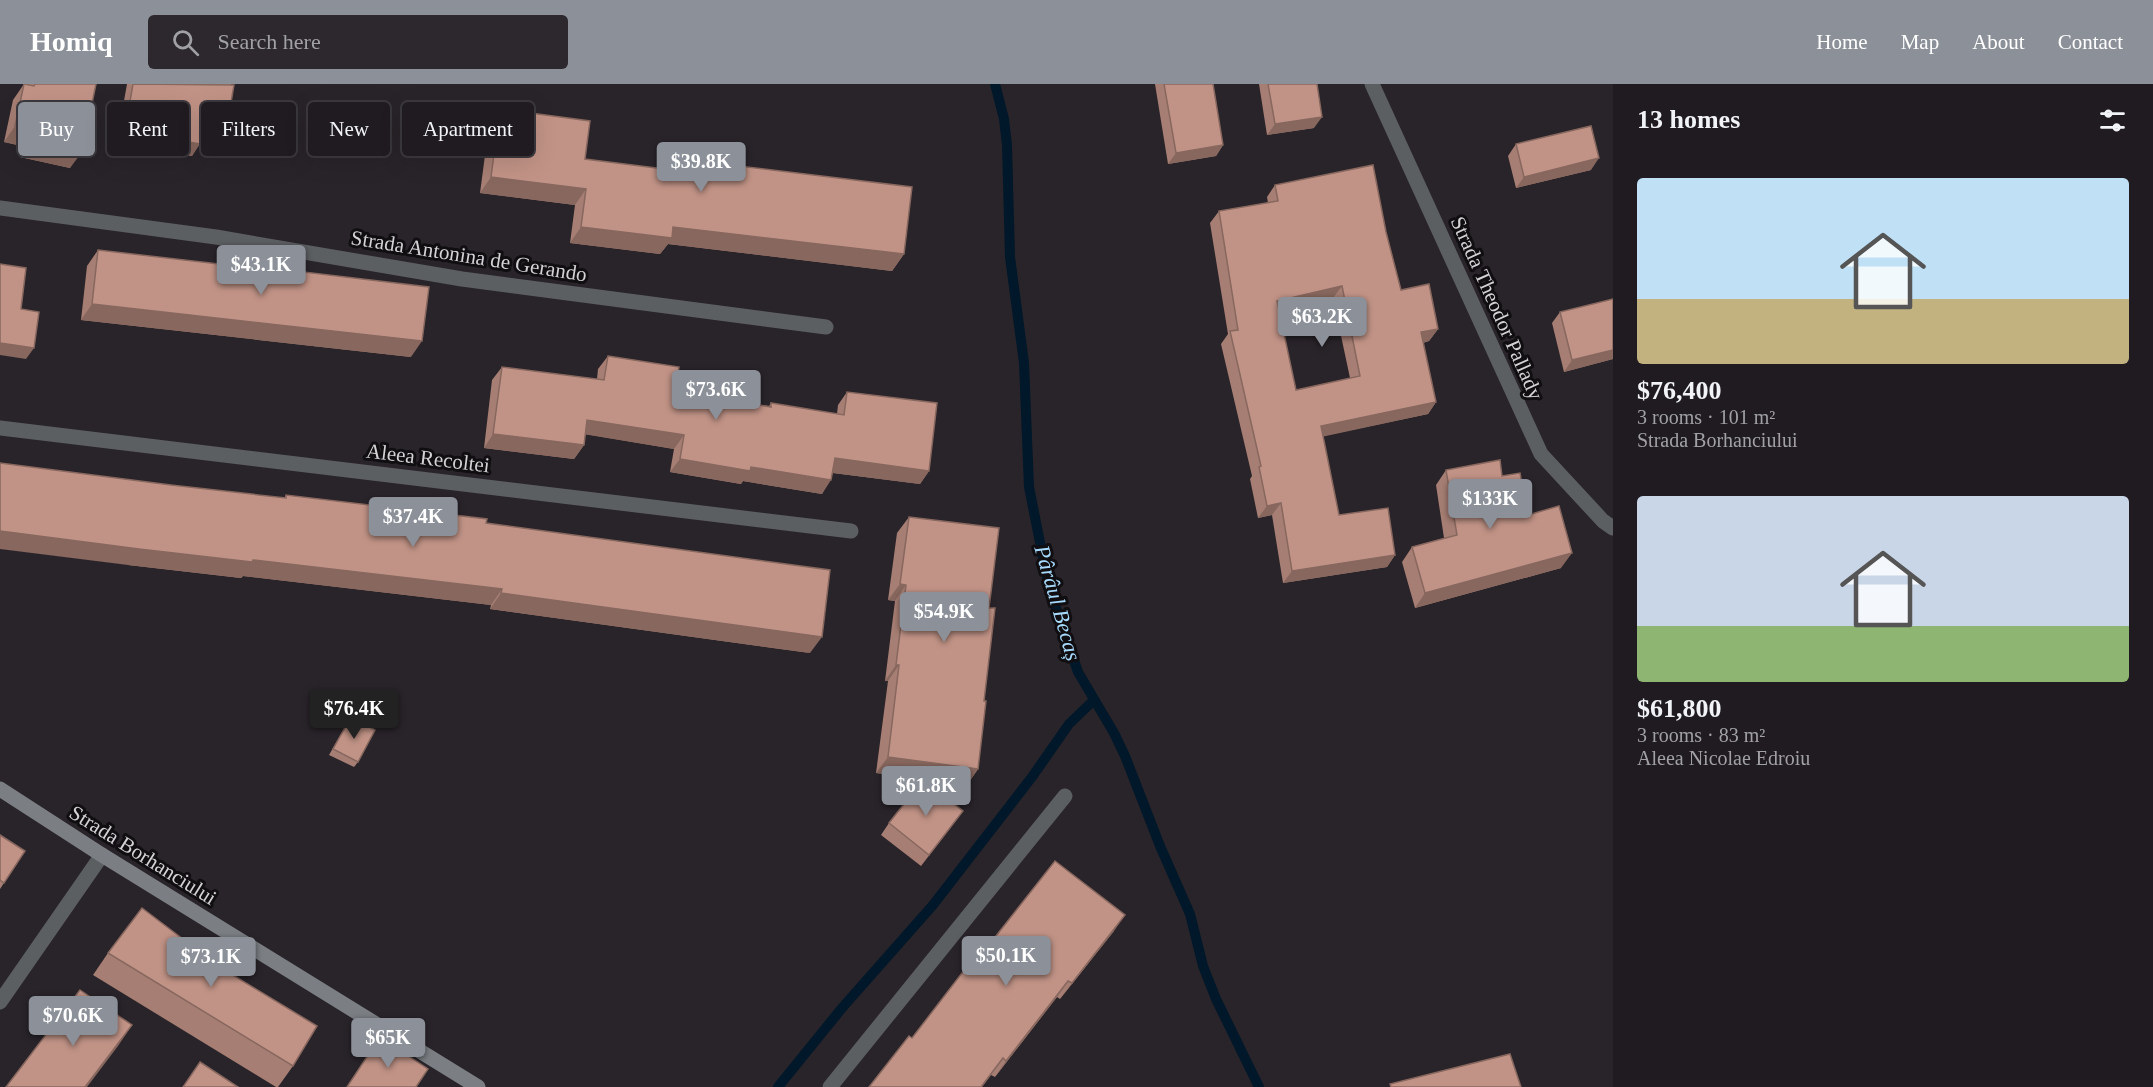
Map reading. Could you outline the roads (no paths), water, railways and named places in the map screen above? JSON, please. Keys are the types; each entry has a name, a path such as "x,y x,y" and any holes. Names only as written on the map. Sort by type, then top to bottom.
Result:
{"main road":[{"name":"Strada Borhanciului","path":"0,789 474,1086"}],"street":[{"name":"Strada Theodor Pallady","path":"1372,84 1540,454 1603,521 1613,528"},
{"name":"Strada Antonina de Gerando","path":"0,208 216,237 462,279 826,327"},
{"name":"Aleea Recoltei","path":"0,428 850,531"},
{"path":"830,1087 1065,796"},
{"path":"0,1002 102,855"}],"waterway":[{"name":"Pârâul Becaș","path":"995,84 1004,119 1007,145 1010,257 1024,363 1029,487 1049,588 1078,672 1125,756 1160,846 1190,914 1203,966 1216,999 1259,1087"},
{"path":"778,1087 842,1008 933,905 1032,777 1069,724 1093,701"}]}
